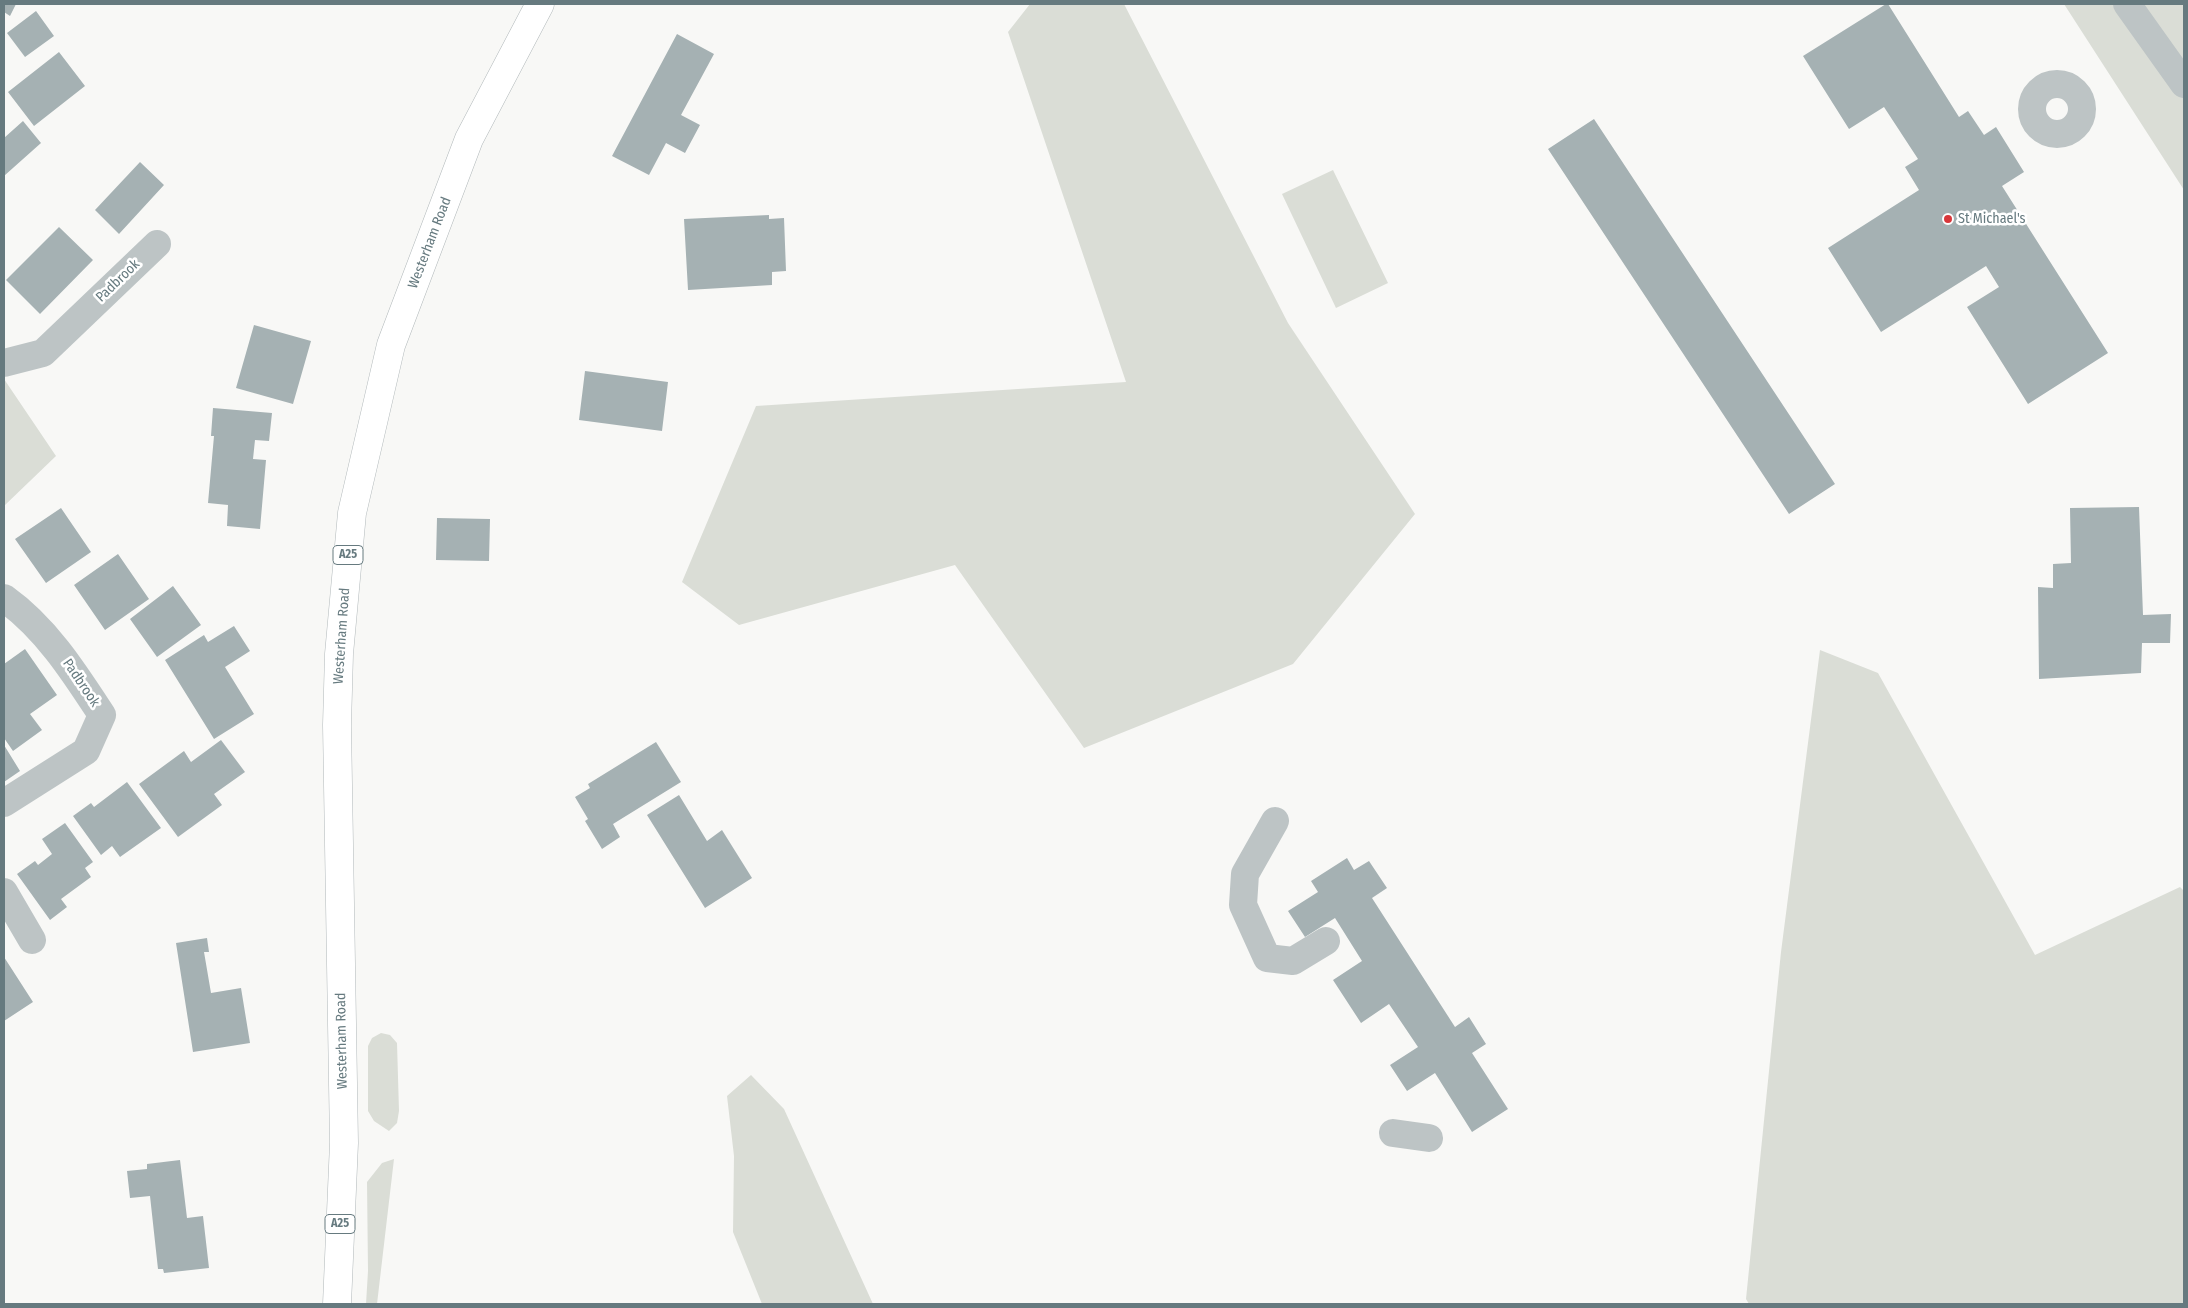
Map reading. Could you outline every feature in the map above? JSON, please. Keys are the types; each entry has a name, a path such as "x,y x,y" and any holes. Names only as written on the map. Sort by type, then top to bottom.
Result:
{"main road":[{"name":"Westerham Road","path":"337,1304 344,1143 337,725 339,654 352,513 391,345 469,139 540,4"}],"street":[{"path":"2126,4 2184,84"},
{"name":"Padbrook","path":"4,363 43,353 158,244"},
{"name":"Padbrook","path":"4,598 23,611 66,660 102,715 86,752 4,803"},
{"path":"1275,821 1245,874 1243,905 1260,967 1293,961 1326,941"},
{"path":"4,892 32,940"},
{"path":"1393,1133 1428,1138"}],"shaded area":[{"path":"1030,4 1124,4 1288,323 1415,514 1293,664 1084,748 955,565 739,625 682,582 756,406 1126,382 1008,32"},
{"path":"2064,4 2184,4 2184,190"},
{"path":"1333,170 1388,283 1336,308 1282,194"},
{"path":"4,379 56,456 4,506"},
{"path":"1820,650 1878,673 2035,955 2180,887 2184,891 2184,1304 1749,1304 1746,1299 1781,952"},
{"path":"381,1033 390,1035 397,1043 399,1111 397,1123 389,1131 374,1121 368,1111 368,1046 372,1038"},
{"path":"751,1075 784,1109 873,1304 762,1304 733,1232 734,1156 727,1096"},
{"path":"394,1159 377,1304 366,1304 368,1271 367,1182 382,1163"}],"building":[{"path":"4,4 16,4 10,16 4,12"},
{"name":"St Michael's","path":"1888,4 1959,117 1968,111 1984,135 1996,127 2024,172 2002,186 2108,353 2028,404 1967,307 1999,287 1986,266 1881,332 1828,248 1919,190 1905,167 1918,159 1884,107 1849,129 1803,56"},
{"path":"36,11 54,36 25,57 7,33"},
{"path":"677,34 714,54 681,115 700,125 685,153 666,143 649,175 612,156"},
{"path":"59,52 85,86 34,126 8,92"},
{"path":"1594,119 1835,484 1789,514 1548,149"},
{"path":"23,121 41,143 4,176 4,138"},
{"path":"140,162 164,185 119,234 95,210"},
{"path":"769,215 769,219 784,218 786,271 772,272 772,285 688,290 684,219"},
{"path":"59,227 93,260 40,314 6,280"},
{"path":"254,325 311,341 293,404 236,388"},
{"path":"585,371 668,382 662,431 579,420"},
{"path":"213,408 272,413 269,441 255,440 253,459 266,460 260,529 227,526 228,505 208,503 214,436 211,436"},
{"path":"2139,507 2143,615 2171,614 2170,643 2142,643 2141,673 2039,679 2038,587 2053,588 2053,564 2071,563 2070,508"},
{"path":"61,508 91,552 46,583 15,539"},
{"path":"437,518 490,519 489,561 436,560"},
{"path":"118,554 149,599 105,630 74,585"},
{"path":"173,586 201,625 157,657 130,619"},
{"path":"234,626 250,651 225,667 254,714 214,739 165,660 204,635 208,642"},
{"path":"25,649 57,695 30,714 42,730 13,751 4,738 4,664"},
{"path":"221,740 245,772 214,794 222,805 178,837 139,784 184,751 191,762"},
{"path":"656,742 681,782 613,824 620,837 602,849 585,821 588,819 575,797 590,788 588,784"},
{"path":"4,745 20,771 4,782"},
{"path":"127,782 161,828 120,857 112,846 101,855 73,816 91,803 94,807"},
{"path":"679,795 707,841 722,830 752,878 705,908 647,815"},
{"path":"65,823 93,862 85,868 91,877 61,899 67,907 50,920 17,874 35,861 38,865 52,854 42,839"},
{"path":"1347,858 1354,870 1369,861 1387,888 1372,898 1455,1027 1469,1017 1486,1044 1472,1053 1508,1109 1472,1132 1435,1073 1407,1091 1390,1065 1418,1047 1389,1004 1361,1023 1333,980 1362,961 1335,918 1305,937 1288,911 1318,892 1311,881"},
{"path":"207,938 209,952 204,952 211,993 241,988 250,1043 193,1052 176,943"},
{"path":"4,957 33,1002 4,1021"},
{"path":"180,1160 187,1218 203,1216 209,1268 164,1273 163,1269 158,1269 150,1196 130,1198 127,1171 147,1169 147,1164"}],"place":[{"name":"St Michael's","path":"1948,219"}]}
